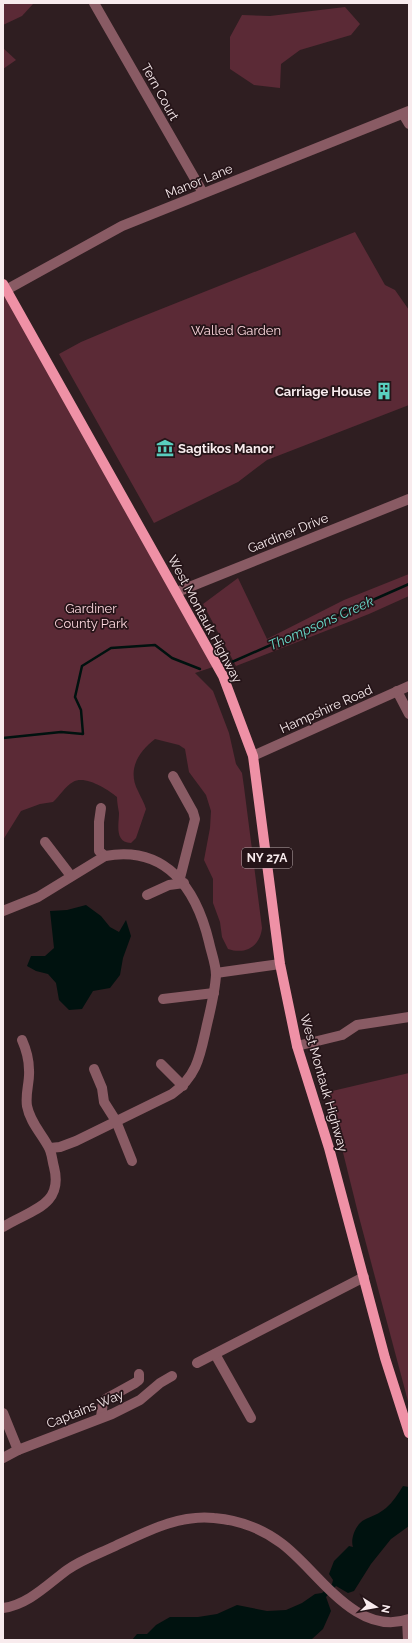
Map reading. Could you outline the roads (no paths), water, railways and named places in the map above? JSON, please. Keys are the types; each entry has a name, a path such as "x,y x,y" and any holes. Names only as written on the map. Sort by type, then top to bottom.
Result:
{"main road":[{"name":"West Montauk Highway","path":"5,287 223,676 253,756 280,964 297,1046 329,1148 385,1358 409,1433"}],"street":[{"name":"Tern Court","path":"94,3 203,193"},
{"name":"Manor Lane","path":"5,287 122,226 406,113"},
{"path":"406,113 409,124"},
{"name":"Gardiner Drive","path":"176,592 409,499"},
{"name":"Hampshire Road","path":"253,756 409,686"},
{"path":"398,691 409,714"},
{"path":"173,776 193,812 195,819 182,880"},
{"path":"101,808 99,822 99,851 105,856"},
{"path":"45,842 71,876"},
{"path":"3,902 8,909 38,897 105,856 117,854 140,856 164,865 182,880 201,918 216,973 214,992 200,1059 184,1086 172,1094 76,1141 60,1147 50,1148"},
{"path":"147,895 169,884 182,880"},
{"path":"216,973 280,964"},
{"path":"162,999 214,992"},
{"path":"297,1046 342,1035 357,1025 409,1017"},
{"path":"3,1227 47,1202 53,1196 56,1187 56,1176 50,1148 31,1120 27,1106 26,1090 30,1070 27,1054 22,1040"},
{"path":"161,1064 184,1086"},
{"path":"94,1069 102,1088 104,1102 116,1121 132,1161"},
{"path":"197,1363 364,1277"},
{"path":"215,1354 251,1418"},
{"path":"102,1417 103,1403 106,1398 135,1383 139,1380 139,1374"},
{"name":"Captains Way","path":"3,1458 18,1450 112,1414 140,1400 160,1383 172,1376"},
{"path":"3,1413 18,1450"},
{"path":"3,1608 26,1600 69,1569 97,1554 166,1524 202,1517 234,1521 269,1535 289,1549 346,1605 370,1618 395,1622 408,1620 408,1640"}],"waterway":[{"name":"Thompsons Creek","path":"232,662 409,584"},
{"name":"Thompsons Creek","path":"3,738 61,732 83,734 81,710 75,697 82,666 111,648 155,645 172,658 200,669"}],"place":[{"name":"Carriage House","path":"384,391"},
{"name":"Sagtikos Manor","path":"165,448"}],"park label":[{"name":"Walled Garden","path":"236,330"},
{"name":"Gardiner County Park","path":"91,616"}]}
